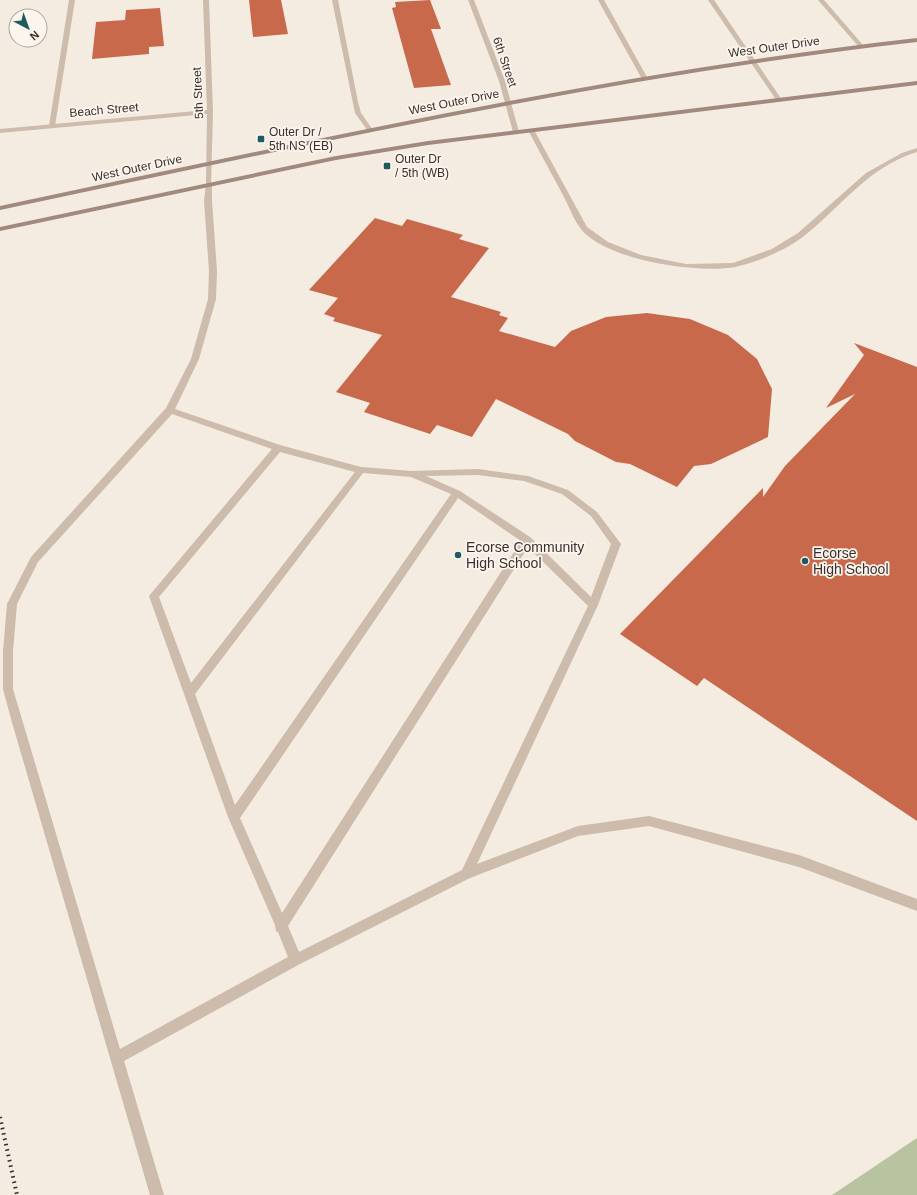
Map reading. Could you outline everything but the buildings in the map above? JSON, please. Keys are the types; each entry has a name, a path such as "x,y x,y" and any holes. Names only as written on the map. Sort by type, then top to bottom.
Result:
{"main road":[{"name":"West Outer Drive","path":"0,208 370,130 508,103 753,61 917,40"},
{"path":"0,229 336,158 428,143 917,84"}],"street":[{"path":"52,126 72,0"},
{"name":"5th Street","path":"157,1195 8,689 8,651 12,604 34,560 170,410 195,359 212,299 213,271 208,201 210,112 206,0"},
{"path":"335,0 354,102 358,113 370,130"},
{"name":"6th Street","path":"471,0 501,78 516,132"},
{"path":"601,0 645,79"},
{"path":"710,0 779,100"},
{"path":"821,0 861,46"},
{"name":"Beach Street","path":"0,131 210,112"},
{"path":"531,130 584,228 606,244 639,257 686,266 734,265 775,251 801,235 868,174 904,154 916,151"},
{"path":"170,410 278,448 361,470 412,474 478,472 524,478 564,492 594,514 616,544 593,604 466,874"},
{"path":"278,448 154,596 234,817 280,927 296,960"},
{"path":"189,694 361,470"},
{"path":"412,474 457,493 527,540 593,604"},
{"path":"234,817 457,493"},
{"path":"280,927 527,540"},
{"path":"117,1058 296,960 466,874 578,831 649,821 799,861 917,905"}],"green space":[{"path":"917,1138 917,1195 832,1195"}],"railway":[{"path":"0,1117 17,1195"}],"place":[{"name":"Outer Dr / 5th NS (EB)","path":"261,139"},
{"name":"Outer Dr / 5th (WB)","path":"387,166"},
{"name":"Ecorse Community High School","path":"458,555"},
{"name":"Ecorse High School","path":"805,561"}]}
